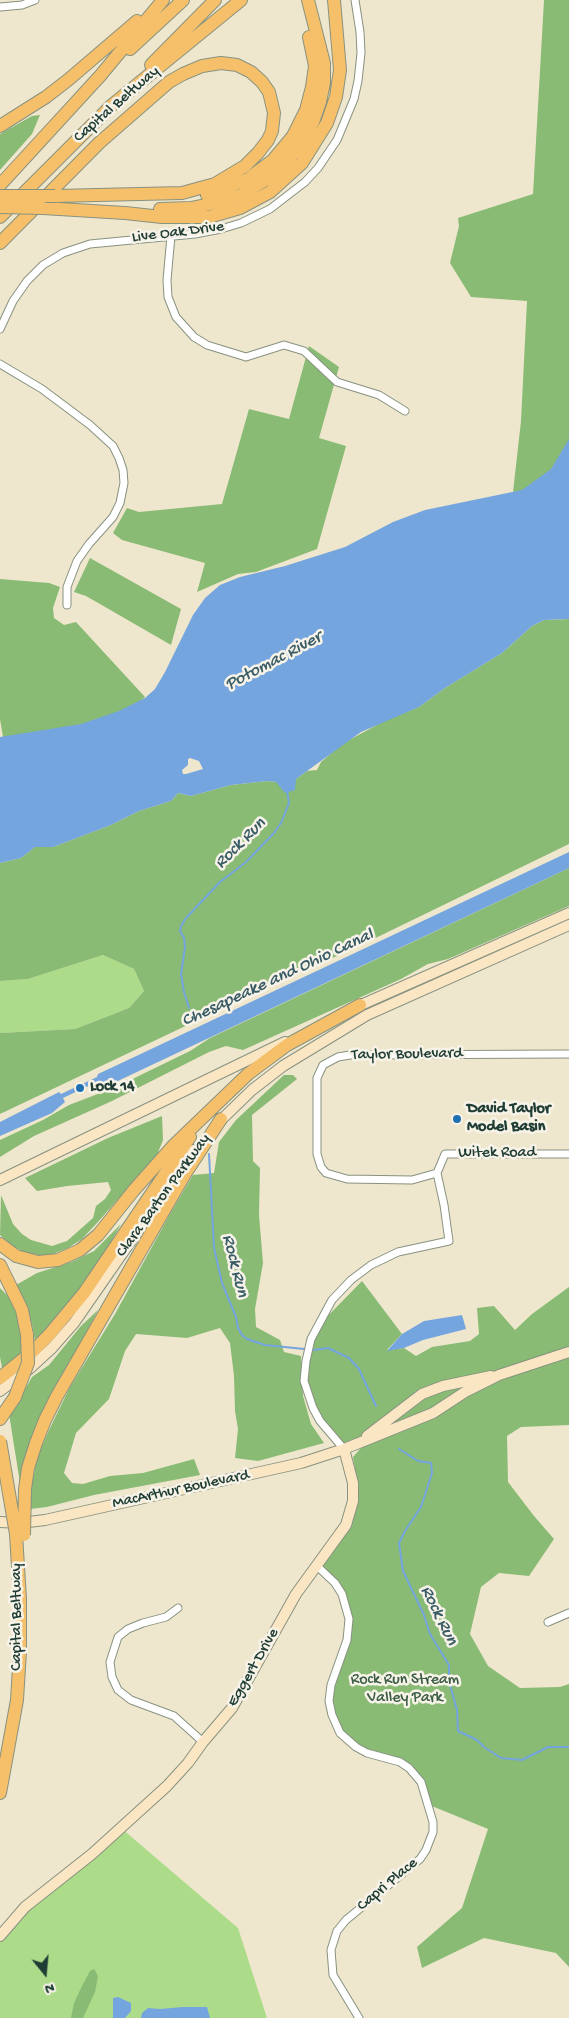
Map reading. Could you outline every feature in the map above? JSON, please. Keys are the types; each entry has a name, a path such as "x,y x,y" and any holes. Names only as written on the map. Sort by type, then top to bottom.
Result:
{"highway":[{"name":"Capital Beltway","path":"0,185 100,76 162,0"},
{"path":"0,126 46,97 68,80 162,0"},
{"path":"100,76 183,0"},
{"path":"111,106 215,0"},
{"name":"Capital Beltway","path":"0,217 111,106 240,0"},
{"path":"43,208 125,212 162,217 200,217 240,208 270,192 302,163 327,123 336,97 340,70 334,0"},
{"path":"0,207 191,208 215,203 241,194 267,179 286,164 301,145 313,122 320,102 324,83 324,64 305,4"},
{"path":"0,196 181,198 210,194 248,179 278,154 293,136 306,110 315,66 305,4"},
{"path":"0,243 99,144 169,82 183,74 202,66 221,63 237,65 251,72 269,92 274,113 272,130 268,140 245,166 215,184 182,193 55,196"},
{"path":"0,1244 16,1256 38,1262 58,1260 80,1250 98,1235 168,1152 248,1074 275,1052 360,1005"},
{"path":"0,1378 32,1352 66,1316 84,1293 186,1143 226,1095"},
{"path":"20,1535 28,1468 36,1443 57,1396 185,1174 221,1119"},
{"path":"0,1265 22,1310 30,1352 28,1363 15,1397 0,1419"},
{"name":"Capital Beltway","path":"0,1441 20,1535 20,1651 17,1700 0,1793"}],"main road":[{"path":"0,1180 360,1005 569,913"},
{"name":"Clara Barton Parkway","path":"0,1391 28,1370 52,1348 74,1323 184,1163 221,1119 252,1090 283,1066 367,1015 569,926"},
{"name":"MacArthur Boulevard","path":"359,1442 422,1394 443,1386 499,1375 569,1352"},
{"name":"MacArthur Boulevard","path":"0,1522 20,1523 55,1518 266,1472 344,1449 432,1412 465,1392 499,1375"},
{"name":"Eggert Drive","path":"0,1936 25,1907 92,1854 167,1786 188,1763 240,1696 296,1594 316,1565 338,1539 346,1525 351,1512 353,1483 344,1449"}],"street":[{"path":"0,7 22,5 35,0"},
{"name":"Live Oak Drive","path":"0,329 13,301 26,281 43,265 63,253 90,244 212,232 236,225 259,215 294,192 329,154 344,126 354,99 358,81 361,40 355,0"},
{"path":"171,236 167,280 168,297 176,317 194,336 207,345 246,357 284,346 304,351 337,382 379,395 406,411"},
{"path":"0,364 42,388 90,425 113,446 123,470 124,483 120,503 113,517 77,561 67,587 67,605"},
{"name":"Taylor Boulevard","path":"437,1172 412,1180 347,1179 326,1173 320,1167 317,1154 317,1078 323,1064 338,1057 350,1055 569,1054"},
{"name":"Witek Road","path":"437,1172 446,1154 569,1154"},
{"name":"Eggert Drive","path":"344,1449 320,1421 313,1408 304,1381 311,1339 332,1300 351,1280 371,1264 398,1252 449,1241 437,1172"},
{"name":"Capri Place","path":"316,1565 342,1594 349,1619 347,1640 331,1685 329,1701 340,1733 356,1747 367,1753 400,1762 410,1768 421,1782 433,1822 426,1850 420,1859 346,1920 337,1931 331,1950 333,1975 360,2018"},
{"path":"178,1608 166,1617 128,1629 118,1637 110,1662 112,1677 118,1690 131,1700 174,1716 203,1742"},
{"path":"548,1622 569,1613"}],"green space":[{"path":"544,0 569,0 569,491 513,492 521,421 527,301 471,297 450,263 459,226 458,218 533,194"},
{"path":"40,115 32,134 0,170 0,134 32,116"},
{"path":"309,346 339,367 319,438 346,446 317,549 256,572 238,574 197,592 205,563 122,540 113,533 127,508 139,512 222,504 249,409 289,419"},
{"path":"90,558 181,609 171,645 86,596 74,592"},
{"path":"0,579 49,583 60,587 53,608 54,618 64,625 76,622 145,697 131,709 99,725 4,743 0,719"},
{"path":"569,619 569,844 357,947 274,984 0,1114 0,1033 75,1029 129,1008 144,991 134,969 103,955 28,979 0,981 0,863 21,858 35,847 53,847 111,825 139,811 171,801 178,793 191,796 231,785 296,779 307,771 317,770 321,762 342,744 384,721 419,707 445,688 502,653 532,626 544,620"},
{"path":"569,868 569,906 448,959 428,964 401,979 243,1050 226,1046 209,1052 112,1101 34,1136 0,1157 0,1140 43,1120 69,1105 116,1087 190,1051 210,1038"},
{"path":"103,955 134,969 144,991 129,1008 75,1029 0,1033 0,981 28,979"},
{"path":"284,1075 293,1075 297,1079 252,1115 253,1161 260,1168 259,1215 263,1263 255,1309 256,1327 280,1340 284,1352 301,1356 303,1396 311,1424 324,1443 258,1461 235,1458 238,1429 235,1411 234,1376 230,1343 220,1328 187,1338 136,1334 125,1351 109,1399 76,1433 64,1473 72,1483 83,1484 110,1476 143,1473 194,1459 200,1475 30,1509 30,1493 38,1455 49,1430 70,1387 115,1314 170,1214 193,1175 214,1173 219,1142 236,1120"},
{"path":"162,1116 163,1140 157,1155 82,1239 68,1248 48,1256 29,1254 12,1246 0,1235 1,1195 13,1224 22,1234 31,1240 52,1246 67,1241 93,1218 96,1206 105,1199 111,1190 108,1182 37,1191 25,1178 108,1138"},
{"path":"121,1224 108,1247 60,1317 35,1341 32,1324 16,1285 37,1273 71,1262 94,1251"},
{"name":"Rock Run Stream Valley Park","path":"362,1281 402,1334 387,1350 404,1348 416,1356 432,1347 470,1341 479,1334 477,1308 494,1306 515,1330 532,1314 569,1287 569,1425 521,1427 507,1436 508,1482 554,1539 529,1576 499,1573 481,1587 470,1634 488,1666 520,1688 560,1687 569,1684 569,1967 556,1953 484,1938 422,1968 417,1947 462,1908 488,1829 427,1804 421,1782 409,1768 367,1753 345,1739 329,1701 347,1640 349,1619 342,1594 316,1565 338,1539 356,1475 353,1457 361,1448 385,1433 344,1449 320,1421 304,1381 315,1329"},
{"path":"0,1288 10,1298 22,1328 24,1354 14,1363 2,1368 0,1357"},
{"path":"98,1310 33,1434 27,1450 20,1483 9,1414 32,1377 49,1365 81,1326"},
{"path":"121,1828 238,1928 267,2018 0,2018 0,1936"},
{"path":"94,1969 98,1976 95,1992 83,2018 71,2018 74,2003 90,1971"}],"water":[{"name":"Potomac River","path":"569,439 569,619 544,620 532,626 502,653 445,688 419,707 361,732 296,779 295,790 285,793 276,782 267,781 231,785 191,796 178,793 171,801 139,811 111,825 53,847 35,847 21,858 0,863 0,737 81,724 119,711 145,698 155,689 165,672 193,615 205,598 220,585 240,577 285,566 345,547 393,522 425,510 522,490 551,469","holes":["188,759 199,761 203,769 183,774 182,770 188,765"]},
{"name":"Chesapeake and Ohio Canal","path":"569,852 569,868 103,1088 99,1081 63,1098 65,1102 52,1113 0,1136 0,1122 59,1092 61,1094 97,1077 98,1074"},
{"path":"462,1315 466,1329 423,1340 404,1348 387,1351 402,1334 424,1321"},
{"path":"118,1997 131,2003 131,2011 125,2018 113,2018 113,1998"},
{"path":"207,2007 210,2018 141,2018 142,2013 148,2008"}],"waterway":[{"name":"Rock Run","path":"189,1008 181,974 185,947 184,938 180,931 181,926 186,918 220,882 246,862 274,833 281,823 289,803 287,791"},
{"name":"Rock Run","path":"209,1154 214,1248 222,1283 242,1335 247,1339 265,1345 314,1350 328,1348 349,1358 359,1369 376,1406"},
{"name":"Rock Run","path":"399,1449 418,1461 431,1463 432,1473 421,1507 399,1543 403,1571 424,1615 430,1634 449,1665 449,1681 457,1710 458,1731 477,1740 501,1758 522,1760 548,1747 569,1747"}],"place":[{"name":"Lock 14","path":"80,1088"},
{"name":"David Taylor Model Basin","path":"457,1119"}]}
